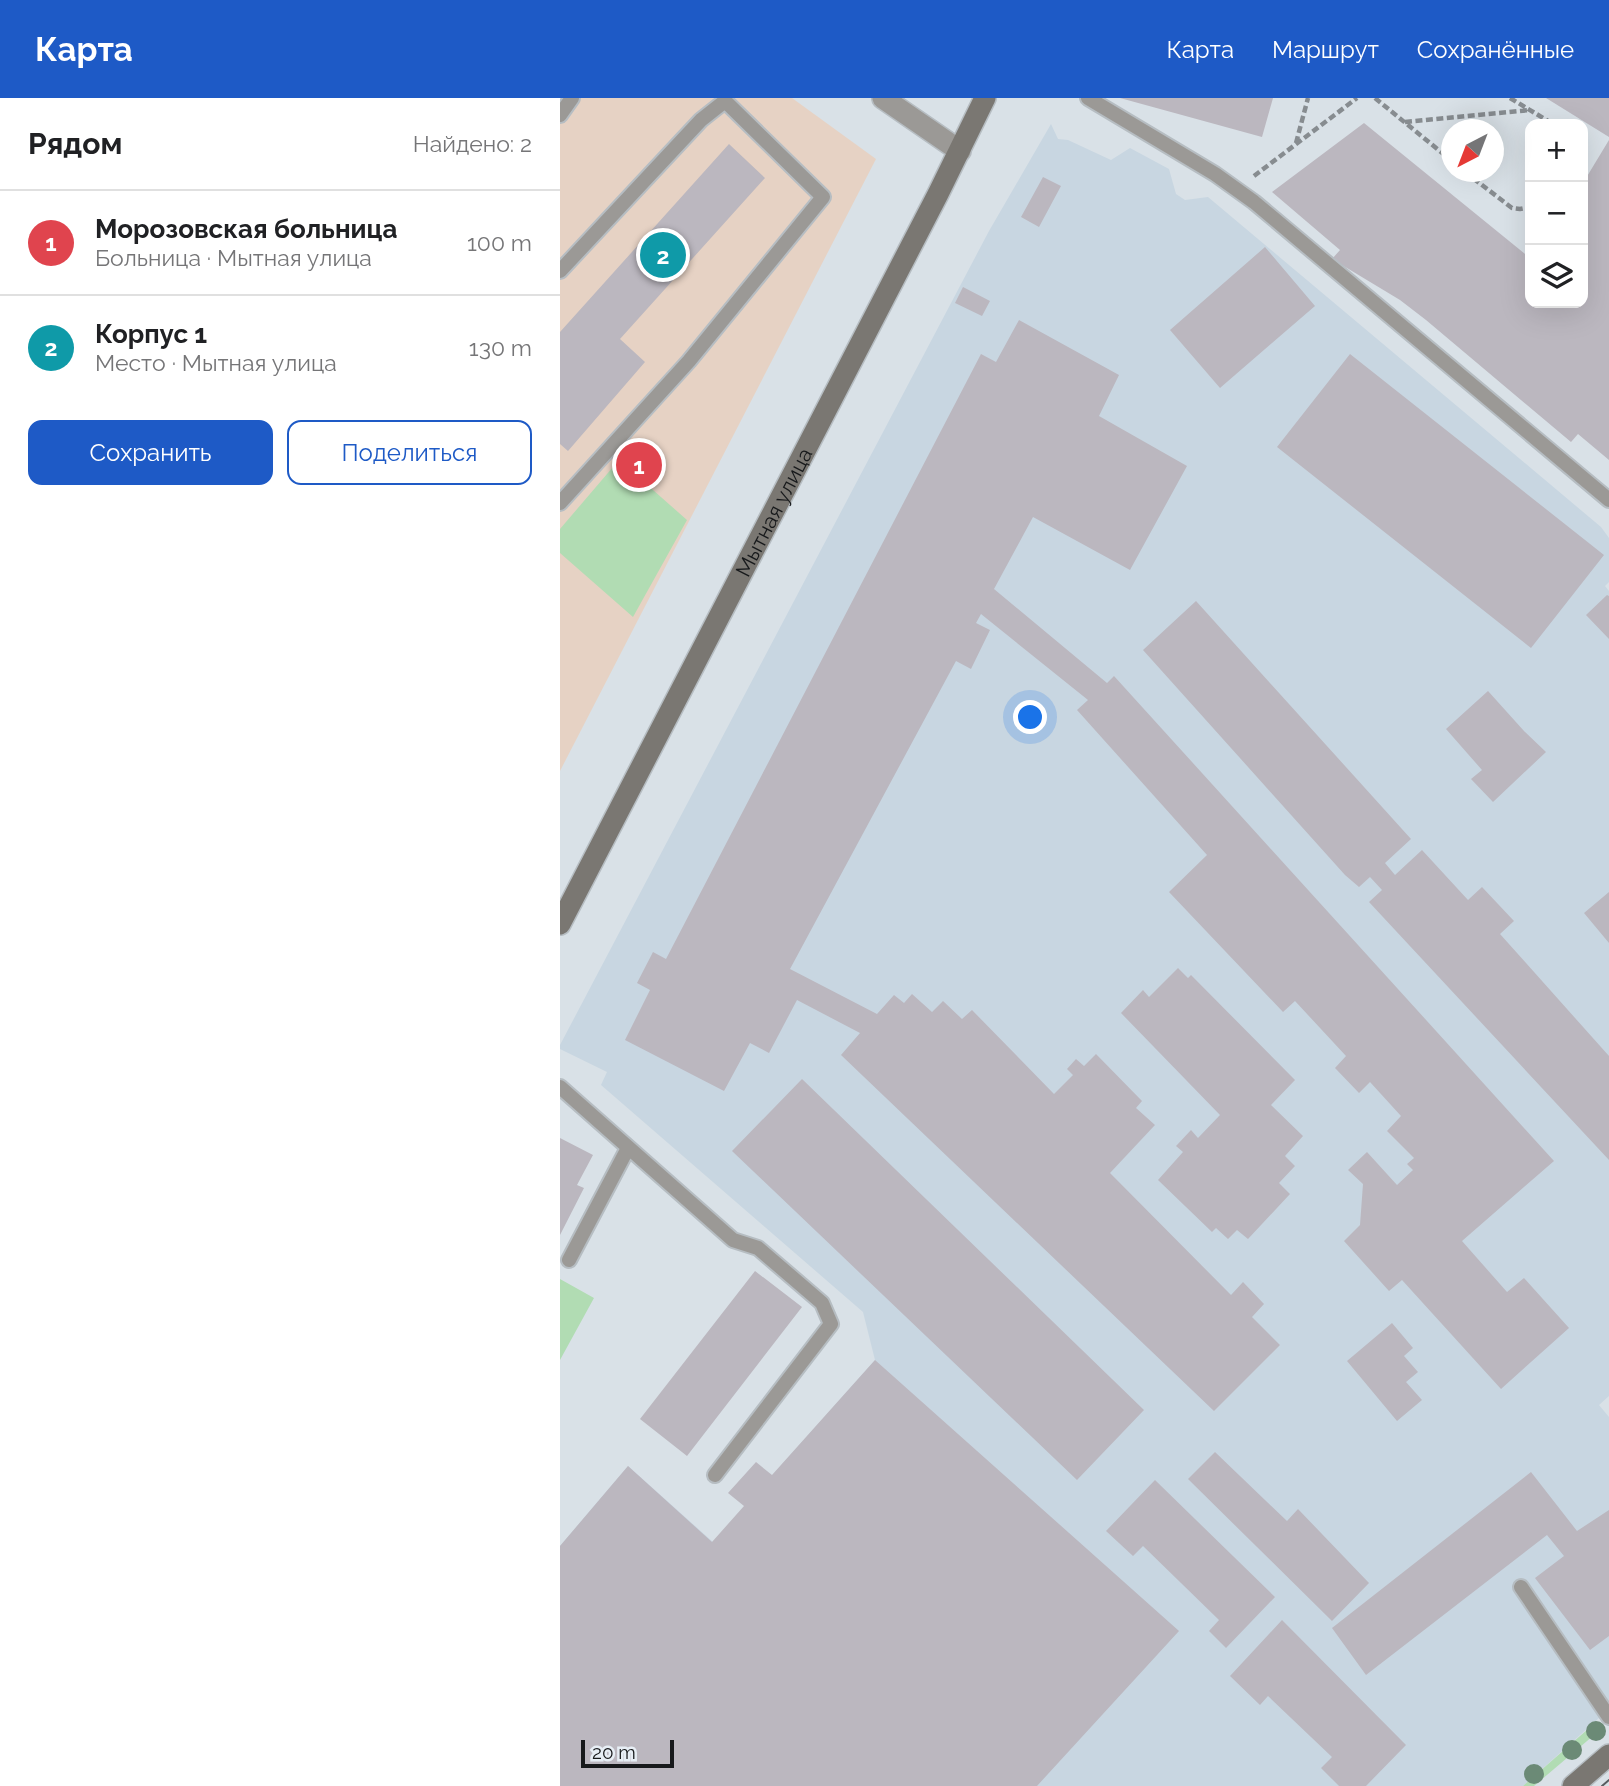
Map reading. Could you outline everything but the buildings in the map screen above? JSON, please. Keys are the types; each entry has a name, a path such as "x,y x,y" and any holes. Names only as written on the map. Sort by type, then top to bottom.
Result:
{"main road":[{"name":"Мытная улица","path":"560,924 985,98"},
{"path":"1573,1786 1609,1755"}],"street":[{"path":"883,98 960,151"}],"lane":[{"path":"560,115 572,98"},
{"path":"1088,98 1236,189 1609,500"},
{"path":"560,271 701,120 725,101 823,197 689,361 560,503"},
{"path":"560,1087 733,1240 758,1248 785,1271 821,1303 831,1324 715,1475"},
{"path":"569,1259 628,1148"},
{"path":"1521,1587 1609,1717"}],"path":[{"path":"1295,144 1308,98"},
{"path":"1236,189 1356,98"},
{"path":"1375,98 1441,152"},
{"path":"1510,98 1545,119"},
{"path":"1405,122 1530,110"},
{"path":"1478,182 1512,208 1525,208"}],"shaded area":[{"path":"560,98 792,98 876,159 560,771"},
{"path":"1051,124 1058,139 1068,140 1111,160 1130,148 1169,169 1176,194 1185,200 1208,197 1601,527 1609,538 1609,582 1605,586 1609,591 1609,1396 1599,1405 1609,1417 1609,1709 1523,1786 560,1786 560,1546 628,1466 713,1542 875,1360 863,1312 601,1085 607,1072 560,1049 560,1045 989,231"}],"green space":[{"path":"619,460 687,520 633,617 560,553 560,529"},
{"path":"560,1279 594,1298 560,1360"},
{"path":"1596,1722 1600,1730 1534,1786 1523,1786"}],"tram line":[{"path":"1602,1786 1609,1780"}],"place":[{"name":"Корпус 1","path":"663,255"},
{"name":"Морозовская больница","path":"639,465"}]}
